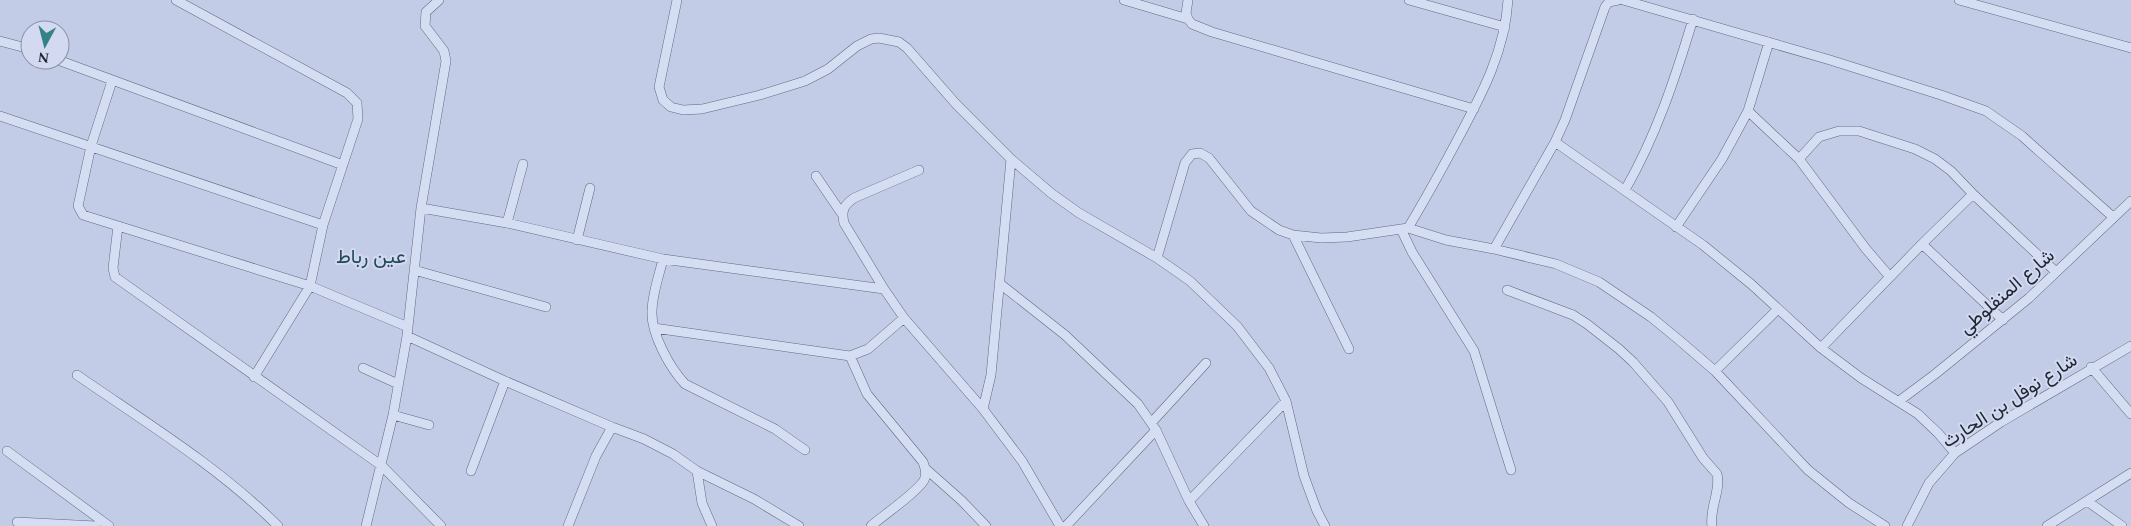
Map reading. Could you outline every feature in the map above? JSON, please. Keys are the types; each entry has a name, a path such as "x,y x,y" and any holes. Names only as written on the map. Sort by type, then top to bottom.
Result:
{"street":[{"path":"176,0 348,94 357,103 358,119 323,225 310,286 254,377"},
{"path":"366,526 382,466 408,332 421,208 446,61 444,51 425,26 424,19 426,12 439,0"},
{"path":"677,0 659,87 663,100 671,107 683,110 702,109 760,95 806,81 828,69 857,46 871,39 890,39 906,48 956,104 1011,159 1066,204 1157,258 1190,281 1237,326 1269,368 1286,401 1304,476 1317,511 1325,526"},
{"path":"1124,0 1188,19"},
{"path":"1188,0 1186,13 1188,19 1192,24 1212,32 1474,109"},
{"path":"1408,0 1505,27"},
{"path":"1404,228 1431,190 1497,61 1505,27 1508,0"},
{"path":"1494,249 1554,142 1581,79 1602,12 1609,2 1618,0"},
{"path":"1623,0 1693,19 1941,95 1986,112 2022,136 2113,217"},
{"path":"1959,0 2131,48"},
{"path":"1625,190 1644,157 1658,126 1674,83 1693,19"},
{"path":"0,41 20,46"},
{"path":"1676,227 1722,159 1748,111 1769,42"},
{"path":"70,65 344,165"},
{"path":"112,81 91,146 78,206 83,215 310,286 408,332 505,381 644,439 673,454 697,471 754,499 799,526"},
{"path":"1748,111 1799,159 1866,249 1890,277"},
{"path":"0,116 323,225"},
{"path":"1799,159 1819,137 1830,132 1859,131 1915,149 1935,159 1951,171 2056,272"},
{"path":"1554,142 1716,255 1821,348 1861,378 1899,401 1927,422 1955,452"},
{"path":"1157,258 1185,163 1194,153 1204,154 1209,158 1251,211 1279,230 1293,235 1347,238 1404,228 1446,240 1556,264 1599,282 1651,316 1715,370 1808,470 1850,503 1885,526"},
{"path":"982,409 991,375 1011,159"},
{"path":"508,223 523,164"},
{"path":"842,214 845,204 854,198 919,170"},
{"path":"816,176 842,214 844,223 856,246 904,318 982,409 1022,461 1060,526"},
{"path":"577,240 590,188"},
{"path":"1821,348 1973,194"},
{"name":"شارع المنفلوطي","path":"1899,401 2003,320 2131,201"},
{"path":"421,208 508,223 663,259 884,289"},
{"path":"118,226 113,268 115,277 382,466 441,526"},
{"path":"1404,228 1412,252 1474,351 1511,470"},
{"path":"1293,235 1349,349"},
{"path":"1922,244 2003,320"},
{"path":"663,259 653,305 654,328 676,374 686,384 775,429 805,450"},
{"path":"414,270 546,308"},
{"path":"999,283 1065,334 1129,394 1154,426 1189,501 1204,526"},
{"path":"1507,290 1573,315 1587,324 1633,362 1680,420 1703,458 1717,474 1718,488 1711,520 1712,526"},
{"path":"1715,370 1778,309"},
{"path":"654,328 850,356 868,350 904,318"},
{"name":"شارع نوفل بن الحارث","path":"1907,526 1928,483 1955,452 2092,367 2131,346"},
{"path":"850,356 867,394 922,462 926,470 962,501 986,526"},
{"path":"1066,526 1154,426 1206,363"},
{"path":"2092,367 2131,414"},
{"path":"363,368 398,384"},
{"path":"77,375 186,451 256,504 278,526"},
{"path":"471,471 505,381"},
{"path":"1189,501 1286,401"},
{"path":"393,415 429,425"},
{"path":"568,526 596,456 612,427"},
{"path":"7,451 108,526"},
{"path":"870,526 917,488 924,480 926,470"},
{"path":"697,471 702,503 712,526"},
{"path":"2047,526 2131,472"},
{"path":"2087,501 2122,526"},
{"path":"17,522 96,526"}],"district":[{"name":"عين رباط","path":"371,257"}]}
